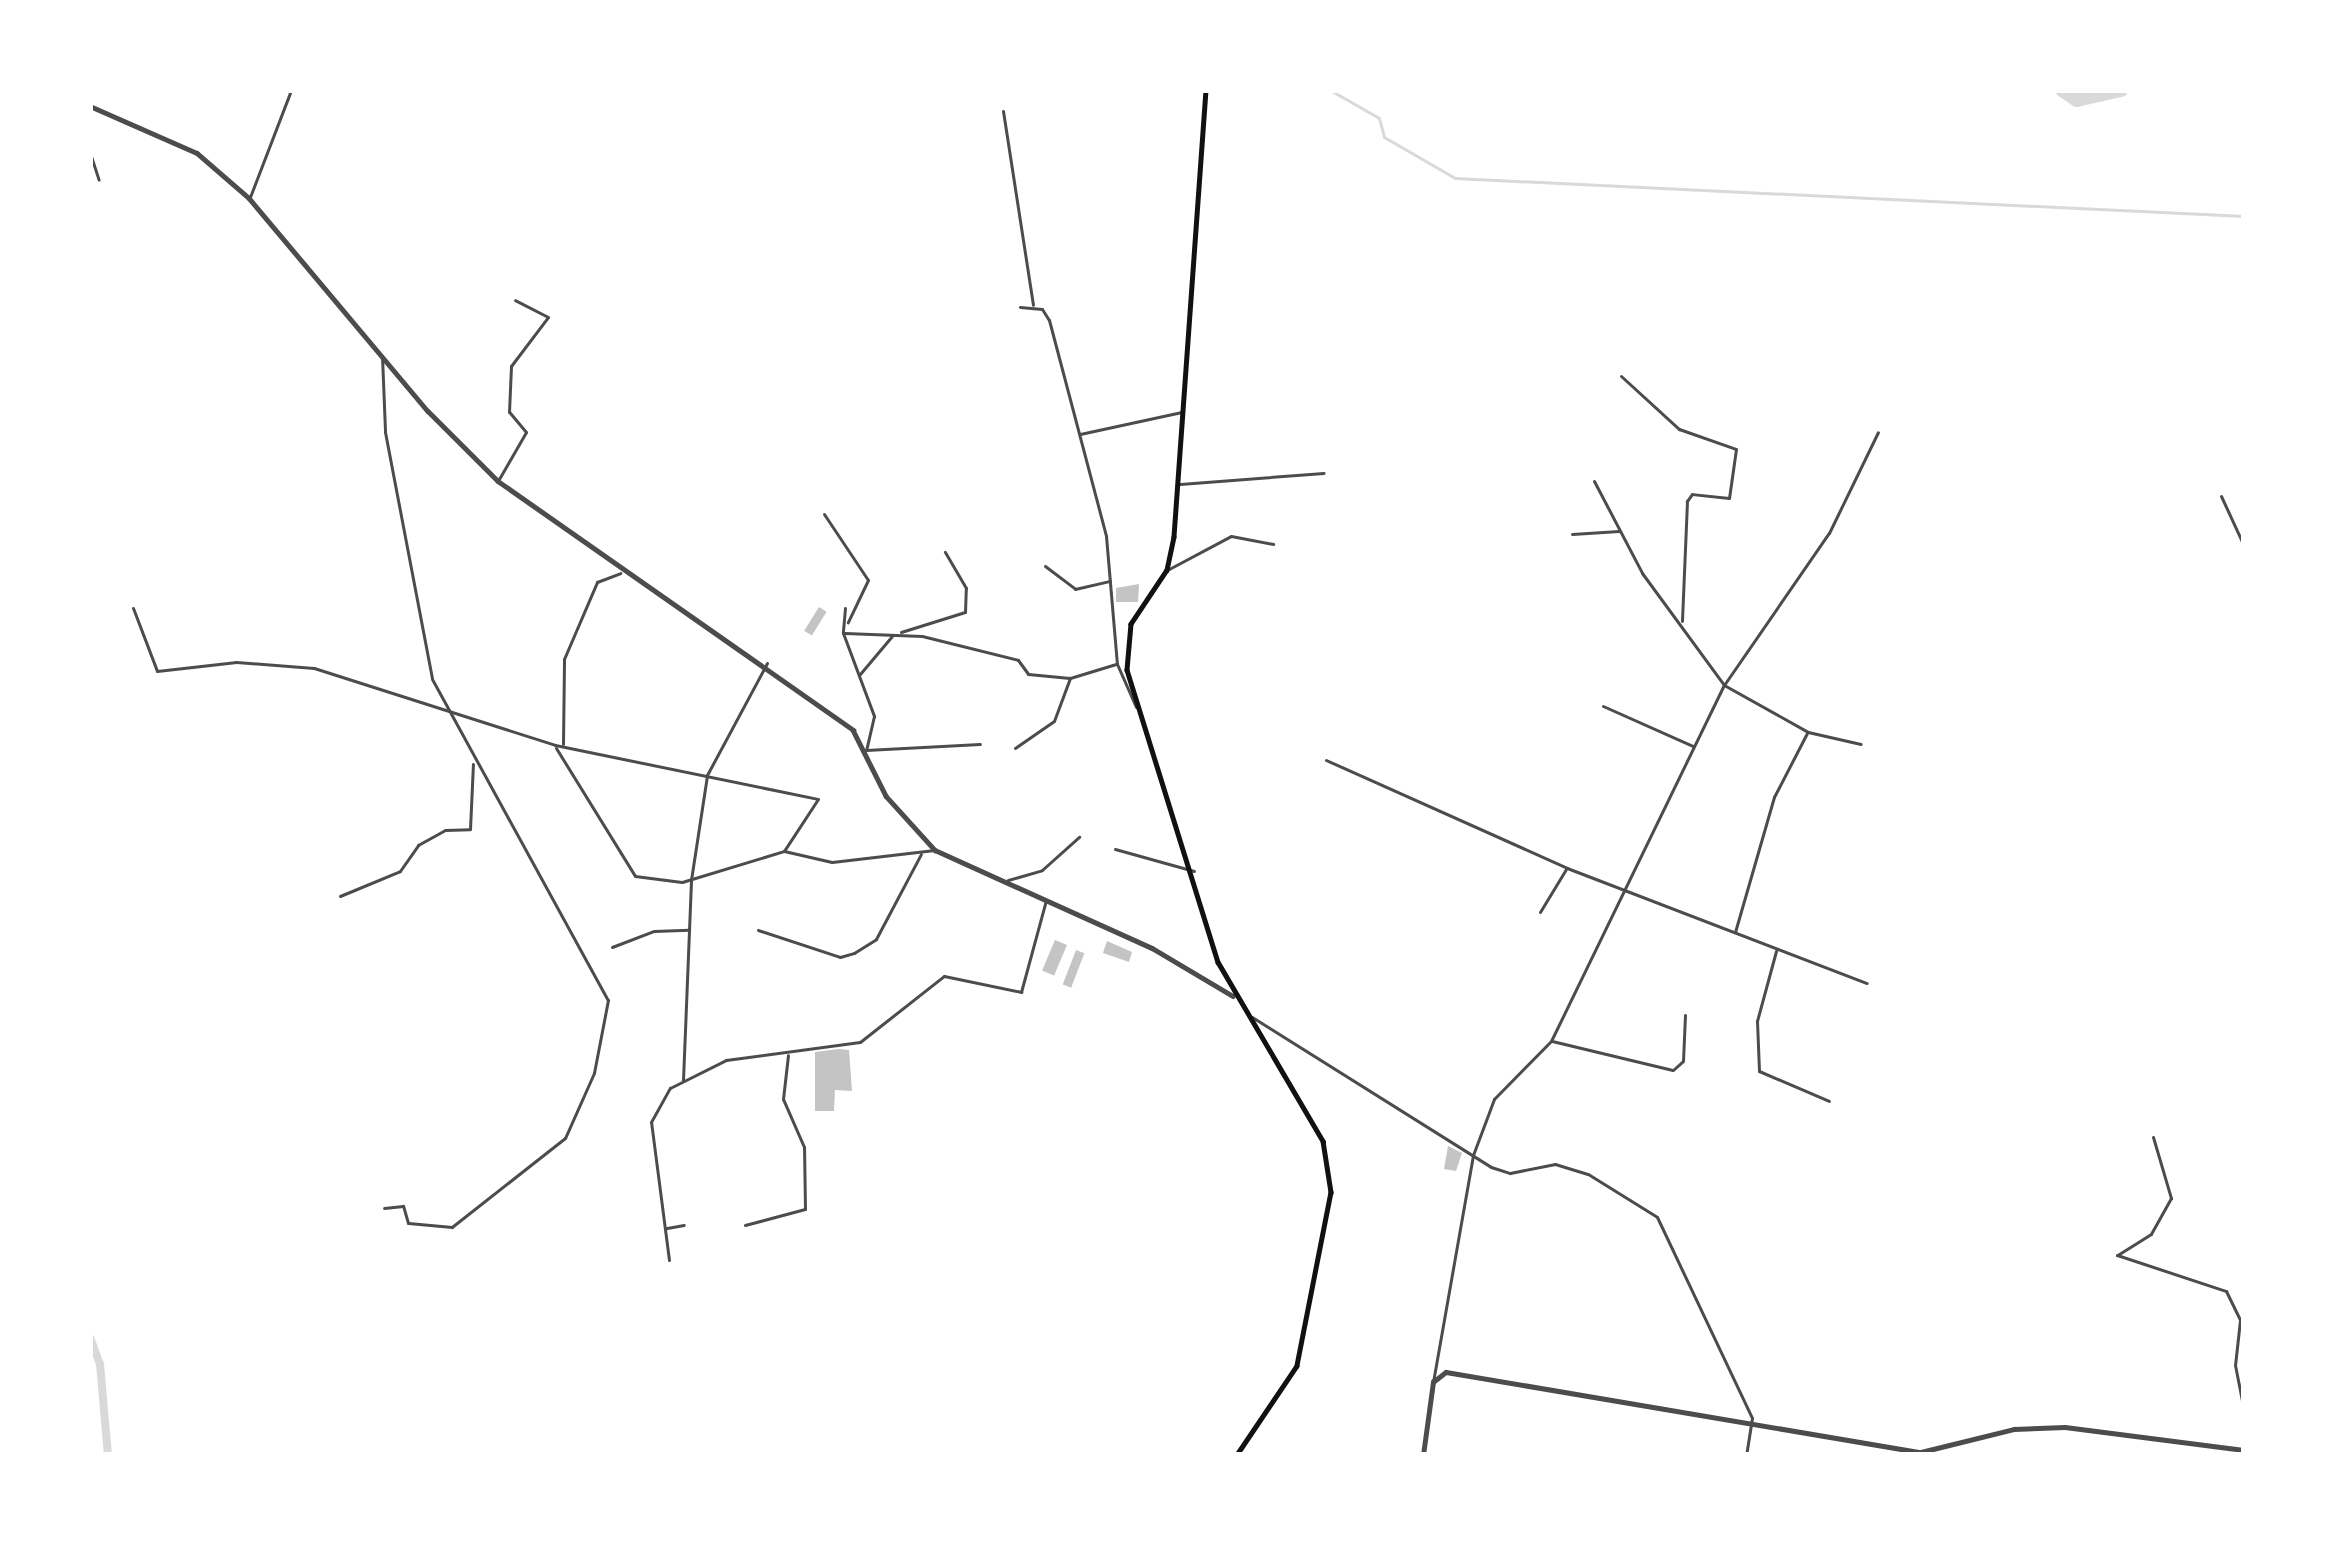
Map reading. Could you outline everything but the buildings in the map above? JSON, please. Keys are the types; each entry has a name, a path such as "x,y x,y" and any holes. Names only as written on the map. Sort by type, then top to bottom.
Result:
{"main road":[{"path":"1206,90 1184,411 1167,570 1135,616 1126,648 1233,996 1323,1142 1331,1192 1297,1366 1237,1455"}],"street":[{"path":"249,198 291,90"},
{"path":"90,106 197,153 249,198 382,354 499,481 620,573 767,662 866,750 886,796 935,850 1046,898 1233,996"},
{"path":"1003,111 1034,307 1049,320 1078,434 1112,581 1117,664 1126,695 1144,718"},
{"path":"90,153 99,180"},
{"path":"499,481 526,432 509,412 511,366 548,317 515,300"},
{"path":"1020,307 1034,307"},
{"path":"382,354 385,432 433,679 474,762 608,1000 603,1037 566,1138 452,1227 408,1223 404,1206 384,1208"},
{"path":"1621,376 1679,429 1736,449 1730,498 1692,494 1687,501 1682,623"},
{"path":"1078,434 1184,411"},
{"path":"1423,1455 1473,1155 1501,1086 1551,1041 1724,685 1829,533 1878,432"},
{"path":"1178,484 1324,473"},
{"path":"1594,481 1620,531 1724,685 1808,732 1862,744"},
{"path":"2221,496 2244,546"},
{"path":"824,514 868,580 843,633 874,716 866,750"},
{"path":"1572,534 1620,531"},
{"path":"1167,570 1231,536 1273,544"},
{"path":"859,675 898,632 965,612 966,588 945,552"},
{"path":"1045,566 1075,590 1112,581"},
{"path":"562,746 565,659 597,582 620,573"},
{"path":"133,608 157,671 236,662 314,668 390,687 449,715 555,745 818,799 784,851"},
{"path":"845,608 846,623"},
{"path":"843,633 898,632 1018,660 1028,674 1070,678 1117,664"},
{"path":"683,1080 691,880 706,775 767,662"},
{"path":"1015,748 1054,721 1070,678"},
{"path":"1604,706 1694,747"},
{"path":"1735,934 1774,797 1808,732"},
{"path":"866,750 980,744"},
{"path":"555,745 630,872 691,880 784,851 832,862 935,850"},
{"path":"1326,760 1567,868 1867,983"},
{"path":"340,896 400,871 418,845 445,830 470,829 474,762"},
{"path":"1009,880 1042,870 1079,837"},
{"path":"1115,849 1194,871"},
{"path":"758,930 840,957 854,953 876,939 922,853"},
{"path":"1540,913 1567,868"},
{"path":"668,1260 651,1122 656,1101 683,1080 726,1060 860,1042 944,976 1021,992 1046,898"},
{"path":"612,947 654,931 691,930"},
{"path":"1776,950 1757,1021 1759,1071 1829,1101"},
{"path":"1240,1009 1473,1155 1510,1173 1555,1164 1588,1174 1657,1217 1752,1418 1746,1455"},
{"path":"1551,1041 1673,1070 1683,1061 1685,1015"},
{"path":"745,1225 805,1209 805,1147 783,1099 789,1054"},
{"path":"2153,1137 2171,1198 2151,1234 2117,1255 2226,1291 2240,1320 2235,1365 2244,1411"},
{"path":"665,1228 684,1225"},
{"path":"1432,1382 1446,1372 1752,1418 1921,1452 2014,1429 2065,1427 2242,1451"}],"waterway":[{"path":"1330,90 1379,118 1384,137 1455,178 2244,216"},
{"path":"2062,90 2077,100 2121,90"},
{"path":"90,1337 100,1364 108,1455"}]}
